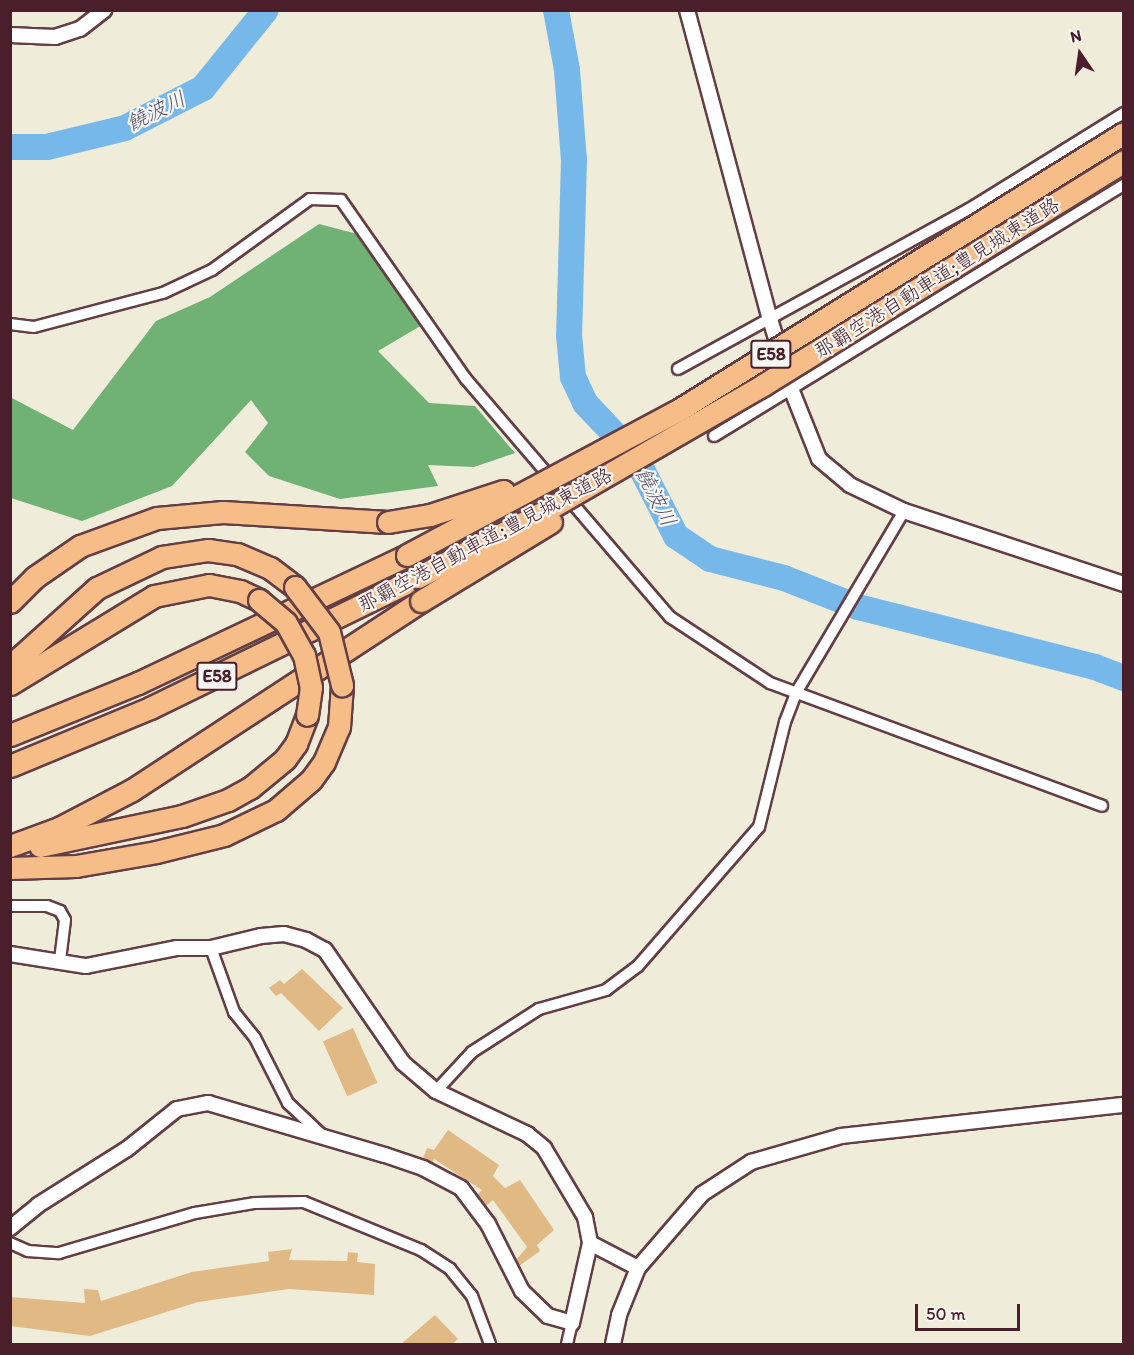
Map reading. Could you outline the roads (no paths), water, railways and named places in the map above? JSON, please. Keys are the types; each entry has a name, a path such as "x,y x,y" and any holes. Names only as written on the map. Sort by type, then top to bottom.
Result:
{"highway":[{"name":"那覇空港自動車道;豊見城東道路","path":"10,735 138,683 407,555 677,411 855,303 1124,133"},
{"name":"那覇空港自動車道;豊見城東道路","path":"10,766 150,708 418,577 557,504 763,385 1124,161"},
{"path":"10,602 35,578 80,546 157,518 223,513 388,522 486,499 531,478 763,348 855,303"},
{"path":"10,846 94,811 177,763 422,601 585,502 763,385"},
{"path":"10,868 76,866 156,852 224,835 276,810 311,780 324,762 339,727 342,685 329,632 296,587 270,568 237,554 208,550 162,557 97,588 15,661"},
{"path":"10,684 153,596 209,585 240,591 259,600 286,623 304,655 311,687 307,715 296,744 285,759 250,788 205,809 10,852"}],"street":[{"path":"10,35 55,37 80,29 104,10"},
{"path":"687,10 770,319 792,391 819,459 850,485 904,511 1124,584"},
{"path":"678,369 969,209 1124,113"},
{"path":"714,436 792,391 1124,185"},
{"path":"10,324 34,327 163,293 212,270 310,199 341,200 466,379 670,617 770,683 1102,806"},
{"path":"969,209 999,262"},
{"path":"436,1091 472,1052 539,1009 606,990 638,966 759,827 785,722 796,693 904,511"},
{"path":"10,906 47,906 60,911 65,920 60,960"},
{"path":"10,954 60,960 86,966 177,948 211,948 284,934 325,950 404,1063 436,1091 527,1134 544,1148 585,1216 590,1243 567,1344"},
{"path":"211,948 234,1012 255,1038 288,1103 326,1139"},
{"path":"10,1228 39,1204 87,1177 177,1109 208,1103 423,1168 461,1188 488,1224 522,1291 548,1316 572,1323"},
{"path":"613,1344 619,1315 638,1268 702,1194 724,1177 778,1151 851,1134 1124,1104"},
{"path":"10,1243 28,1251 59,1253 195,1213 255,1203 304,1203 421,1250 450,1269 471,1296 490,1344"},
{"path":"590,1243 638,1268"}],"waterway":[{"name":"饒波川","path":"10,147 47,147 125,128 203,88 266,10"},
{"name":"饒波川","path":"556,10 567,70 574,160 569,335 573,377 585,403 635,456 676,536 710,559 784,578 858,607 1095,667 1124,678"}]}
